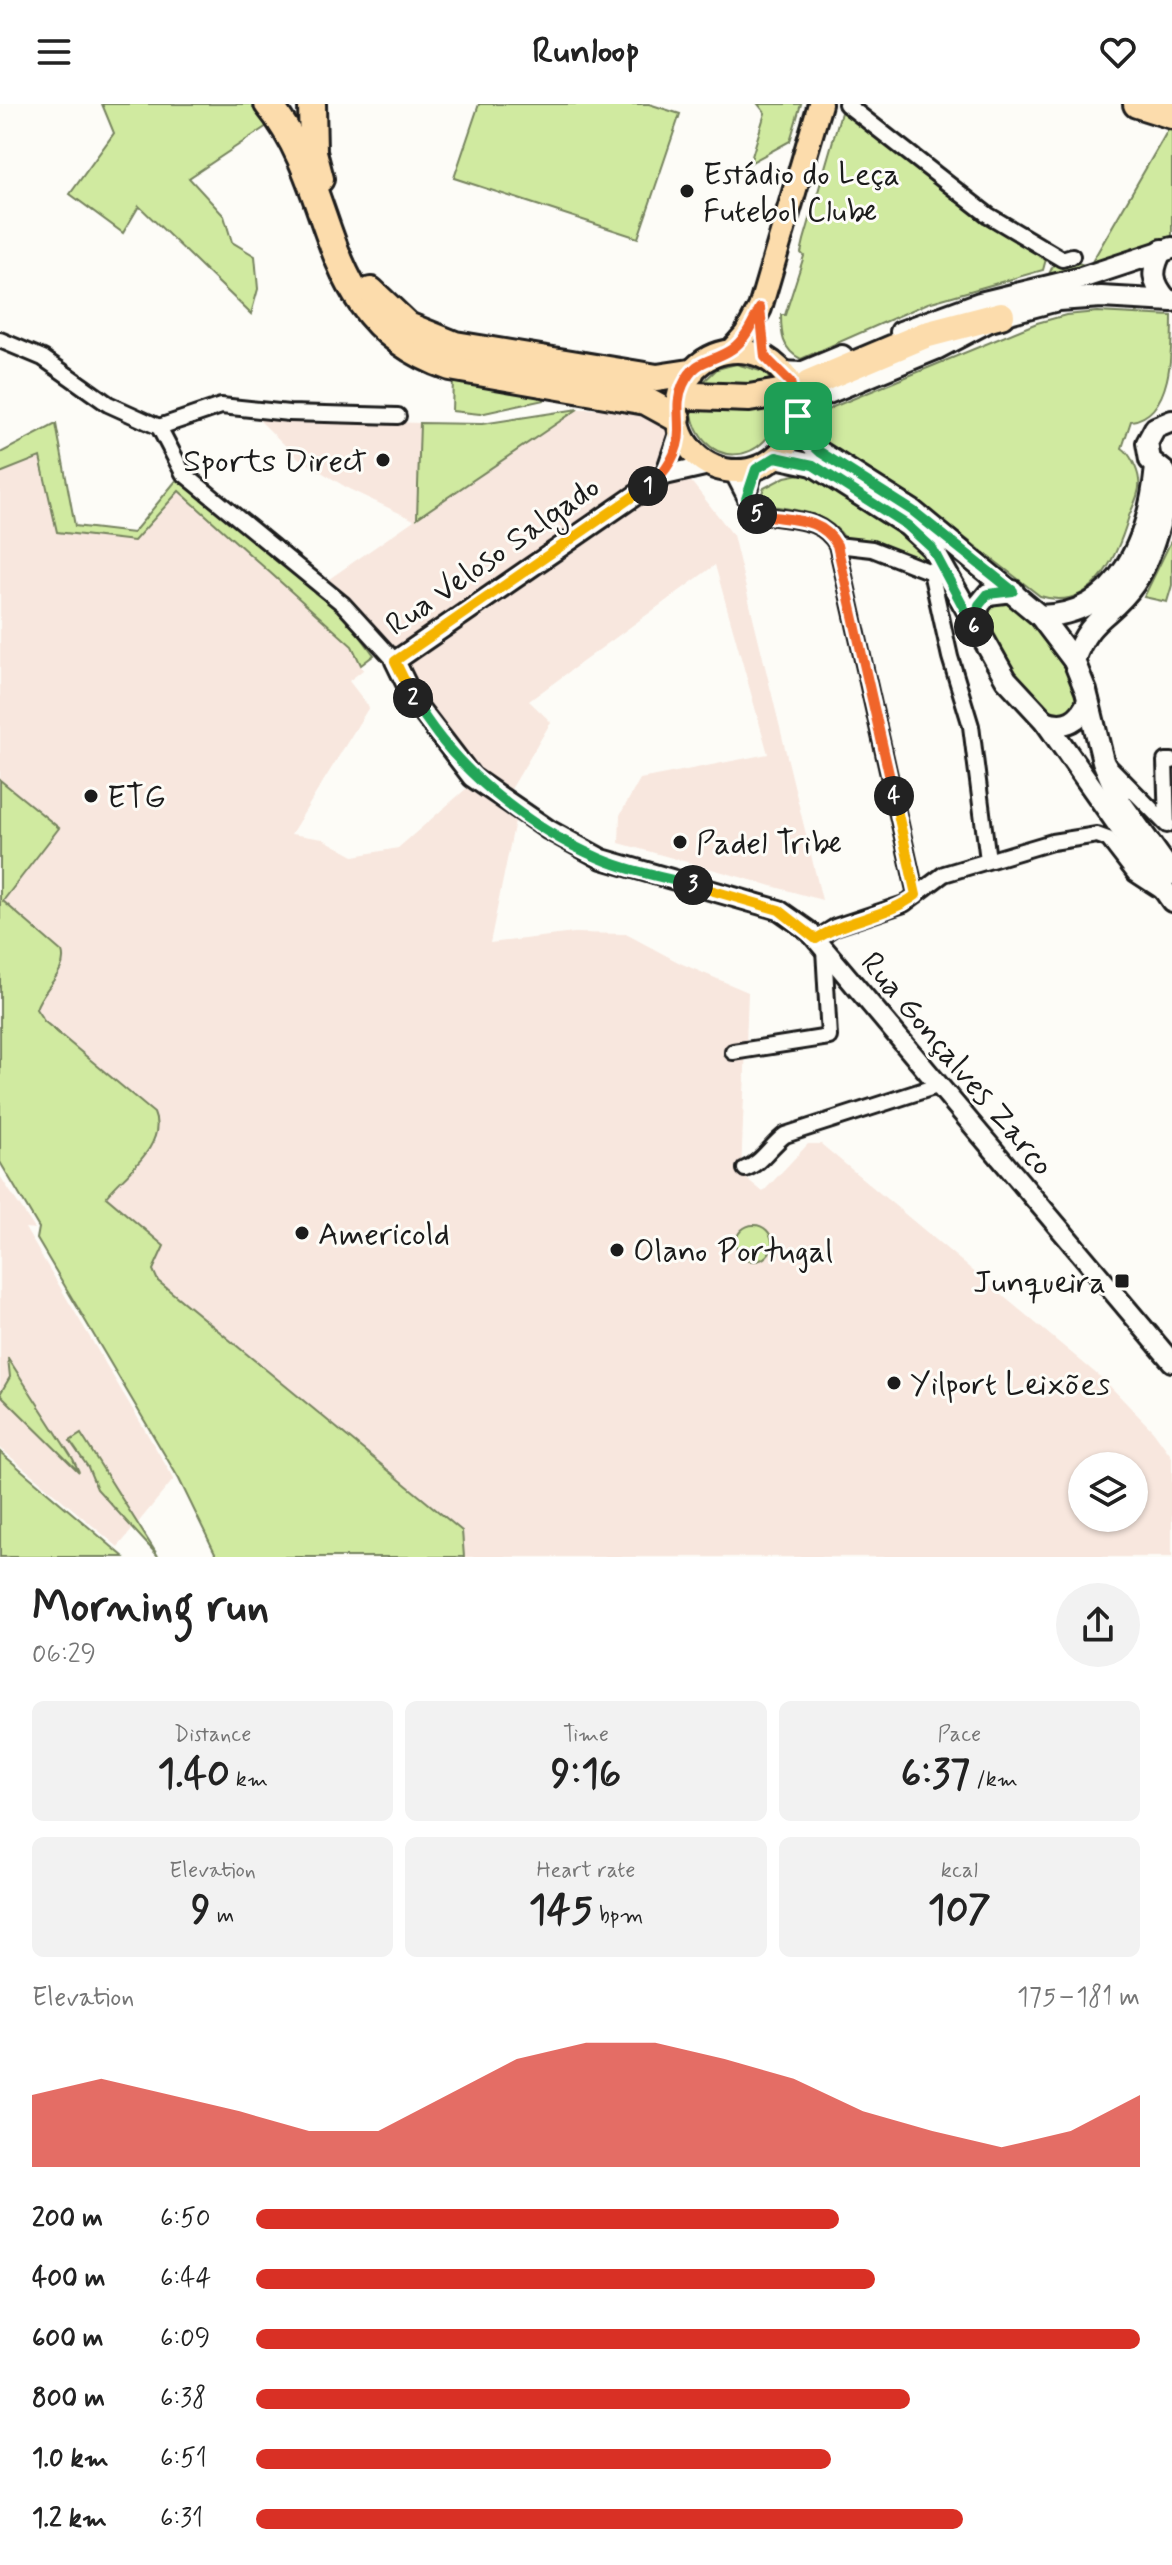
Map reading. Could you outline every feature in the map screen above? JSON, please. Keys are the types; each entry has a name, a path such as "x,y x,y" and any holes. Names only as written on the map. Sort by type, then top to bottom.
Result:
{"highway":[{"path":"268,104 278,117 306,174 340,266 384,332 420,356 450,367 646,401 678,424"},
{"path":"312,104 313,152 337,227 357,272 391,312 408,326 455,345 692,384 737,399 781,382"},
{"path":"1137,104 1172,115"},
{"path":"809,384 925,335 1001,315"},
{"path":"374,316 423,345 444,352 661,391"}],"main road":[{"path":"731,351 746,334 760,308 820,104"},
{"path":"1167,249 1153,275 1157,289 1169,300"},
{"path":"781,382 938,317 1078,279 1167,249"},
{"path":"765,357 731,351 708,358 692,384 679,394 678,424 691,450 709,465 732,472 756,469 776,457 811,400 938,348 1001,315 1058,300 1101,297 1169,300"},
{"path":"760,308 765,357 781,382 795,393 796,422 820,452 913,511 1013,591 1040,616 1074,661 1103,761 1130,800 1143,834 1172,874"},
{"path":"1167,473 1147,452 1150,435 1155,428 1172,421"},
{"path":"776,457 813,465 907,525 932,548 959,593 974,628 1006,679 1045,721 1170,898"},
{"path":"1040,616 1076,612 1102,597 1120,578 1133,554 1154,486 1167,473"},
{"path":"1074,661 1090,625 1133,586 1148,560 1167,473"},
{"path":"974,628 979,605 988,594 1013,591"},
{"path":"1045,721 1057,726 1077,719 1088,701"},
{"path":"1143,834 1172,840"}],"street":[{"path":"846,104 988,215 1062,259 1072,256"},
{"path":"0,340 43,358 108,404 159,427 221,406 289,413 398,416"},
{"path":"665,475 678,424"},
{"name":"Rua Gonçalves Zarco","path":"159,427 183,473 343,604 395,661 416,704 472,777 549,830 602,859 779,910 820,944 1172,1362"},
{"name":"Rua Veloso Salgado","path":"395,661 665,475 709,465"},
{"path":"746,499 756,469"},
{"path":"732,472 756,513 816,524 832,536 837,545 916,895"},
{"path":"837,545 872,549 931,572 950,657 971,726 988,860"},
{"path":"1130,800 1167,825 1165,761 1172,761"},
{"path":"733,1052 829,1037 820,944 835,927 904,904 944,874 1052,842 1102,835 1135,874 1170,898"},
{"path":"745,1169 754,1166 785,1135 937,1086"}],"shaded area":[{"path":"653,408 667,418 672,435 668,452 733,535 822,900 619,843 620,815 640,779 768,754 715,565 529,701 551,722 510,791 470,784 392,683 395,661 319,586 414,520 349,489 297,457 256,417 420,423 418,518 578,409"},
{"path":"40,456 57,532 134,541 179,491 352,646 363,670 349,681 369,707 291,834 323,839 354,856 398,848 467,788 515,821 490,943 574,933 626,934 680,963 748,992 741,1174 763,1192 808,1144 821,1144 1105,1381 1153,1431 1172,1457 1172,1557 464,1557 462,1530 158,1281 153,1270 163,1246 105,1197 156,1139 154,1113 44,1021 36,1009 40,995 62,968 3,901 59,828 0,780 0,473"},
{"path":"0,1176 35,1229 25,1228 174,1479 118,1547 0,1448"}],"green space":[{"path":"102,104 252,104 267,126 189,178 224,216 232,242 255,256 258,289 251,314 139,206 123,233 70,194 114,133"},
{"path":"479,104 649,104 680,114 638,238 454,178"},
{"path":"758,104 801,104 790,141 750,163 765,113"},
{"path":"842,109 991,225 1046,259 1043,270 928,303 801,359 790,351 781,328 781,315 785,315 804,256 801,253 804,240"},
{"path":"1168,130 1172,131 1172,240 1090,266"},
{"path":"1076,262 1087,266 1047,279 1054,263 1062,266"},
{"path":"1097,312 1172,316 1170,364 1162,395 1155,408 1145,417 1131,421 1122,448 1133,462 1139,484 1124,532 1100,578 1075,596 1059,599 1040,596 916,500 824,443 817,434 818,416 833,407 1037,323 1066,315"},
{"path":"736,364 764,372 777,387 697,388 717,369"},
{"path":"453,379 544,391 544,400 480,414 452,411"},
{"path":"782,400 776,424 764,441 750,451 734,454 718,451 705,441 695,425 691,403"},
{"path":"578,409 417,518 420,423 482,424"},
{"path":"56,424 75,526 133,533 179,477 341,610 374,655 361,665 352,646 179,491 134,541 57,532 40,457 0,473 0,453"},
{"path":"805,473 899,531 932,566 876,545 846,539 829,522 810,513 759,501 764,488 785,477"},
{"path":"1172,539 1172,585 1167,602 1144,597"},
{"path":"998,598 1026,613 1048,638 1080,697 1076,710 1054,716 1021,684 982,619 984,610"},
{"path":"0,780 59,828 3,901 62,952 62,966 36,1009 44,1021 154,1113 157,1125 150,1148 106,1197 164,1246 153,1270 158,1281 462,1531 464,1557 217,1557 179,1479 37,1239 39,1228 0,1162"},
{"path":"754,1225 767,1230 772,1243 767,1256 754,1261 741,1256 736,1243 741,1230"},
{"path":"8,1358 79,1472 0,1394 10,1377"},
{"path":"81,1434 158,1556 97,1489 88,1467 70,1441"},
{"path":"0,1452 124,1557 0,1557"}],"tunnel":[{"path":"661,391 694,396"}],"place":[{"name":"Estádio do Leça Futebol Clube","path":"687,191"},
{"name":"Sports Direct","path":"383,460"},
{"name":"ETG","path":"91,796"},
{"name":"Padel Tribe","path":"680,842"},
{"name":"Americold","path":"302,1233"},
{"name":"Olano Portugal","path":"617,1250"},
{"name":"Junqueira","path":"1122,1281"},
{"name":"Yilport Leixões","path":"894,1383"}],"route":[{"path":"760,308 765,357 790,382 798,416 795,428 820,452 913,511 1013,591 1001,590 988,594 979,605 974,628 959,593 932,548 907,525 813,465 776,457 756,469 746,499 756,513 816,524 832,536 837,545 916,895 904,904 835,927 816,939 779,910 602,859 549,830 472,777 416,704 395,661 665,475 680,430 677,406 684,383 692,370 708,358 731,351 746,334 760,308"}]}
